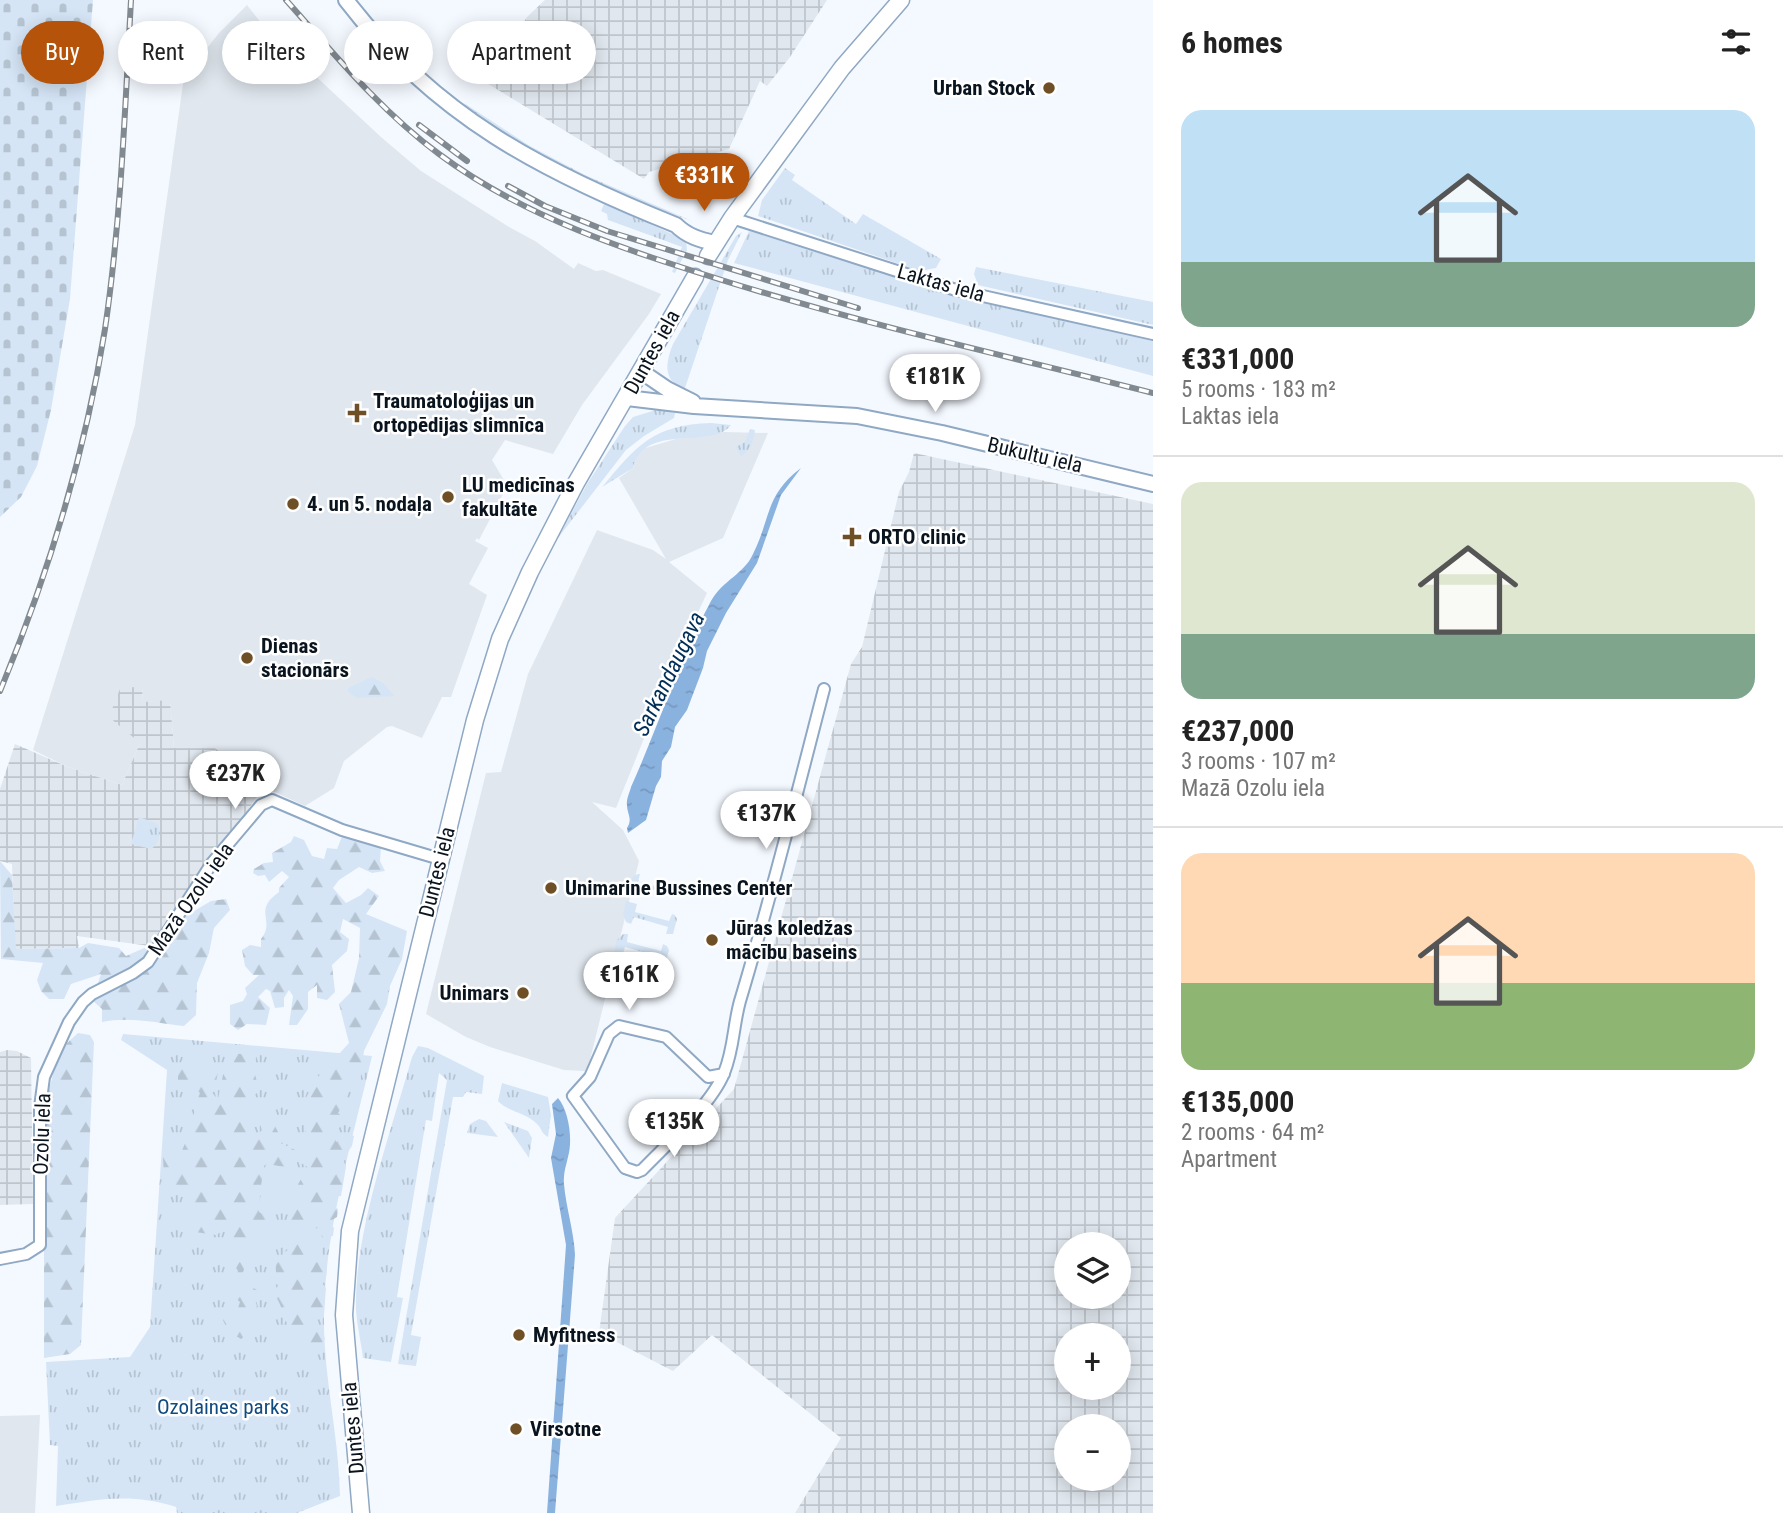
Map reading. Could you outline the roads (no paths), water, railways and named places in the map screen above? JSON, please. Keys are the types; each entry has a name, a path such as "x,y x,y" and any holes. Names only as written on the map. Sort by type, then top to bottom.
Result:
{"main road":[{"path":"711,249 842,68 901,0"},
{"name":"Duntes iela","path":"361,1513 344,1315 350,1231 475,720 504,629 543,544 695,277"}],"street":[{"path":"346,0 394,57 486,131 564,177 676,225 711,249"},
{"name":"Laktas iela","path":"732,218 956,290 1153,334"},
{"name":"Bukultu iela","path":"642,372 667,389 707,407"},
{"name":"Bukultu iela","path":"627,398 707,407 835,414 878,420 1153,484"},
{"path":"724,1074 708,1077 666,1037 619,1026 609,1034 590,1077 573,1096 625,1168 637,1172 642,1170 713,1093 724,1074 735,1037 737,1012 761,931 824,689"},
{"name":"Mazā Ozolu iela","path":"92,994 133,973 148,962 212,863 261,805 272,800 342,830 440,859"},
{"name":"Ozolu iela","path":"0,1259 26,1254 40,1245 40,1107 44,1077 69,1022 92,994"}],"water":[{"path":"801,468 781,495 757,563 726,613 707,651 687,710 675,727 671,747 662,761 661,777 646,820 628,833 630,819 627,803 631,787 700,623 716,594 749,561 775,498 789,478"},
{"path":"558,1098 565,1110 570,1134 564,1180 575,1255 555,1513 547,1513 566,1245 551,1158 556,1134 552,1104"}],"railway":[{"path":"0,691 34,602 63,513 97,376 115,247 131,0"},
{"path":"286,0 359,81 418,137 472,177 541,214 652,258 781,298 1153,393"},
{"path":"419,125 467,161"},
{"path":"508,186 545,206 607,231 858,308"}],"place":[{"name":"Urban Stock","path":"1049,88"},
{"name":"Traumatoloģijas un ortopēdijas slimnīca","path":"357,413"},
{"name":"LU medicīnas fakultāte","path":"448,497"},
{"name":"4. un 5. nodaļa","path":"293,504"},
{"name":"ORTO clinic","path":"852,537"},
{"name":"Dienas stacionārs","path":"247,658"},
{"name":"Unimarine Bussines Center","path":"551,888"},
{"name":"Jūras koledžas mācību baseins","path":"712,940"},
{"name":"Unimars","path":"523,993"},
{"name":"Myfitness","path":"519,1335"},
{"name":"Virsotne","path":"516,1429"}],"water label":[{"name":"Sarkandaugava","path":"669,674"}],"park label":[{"name":"Ozolaines parks","path":"223,1407"}]}
